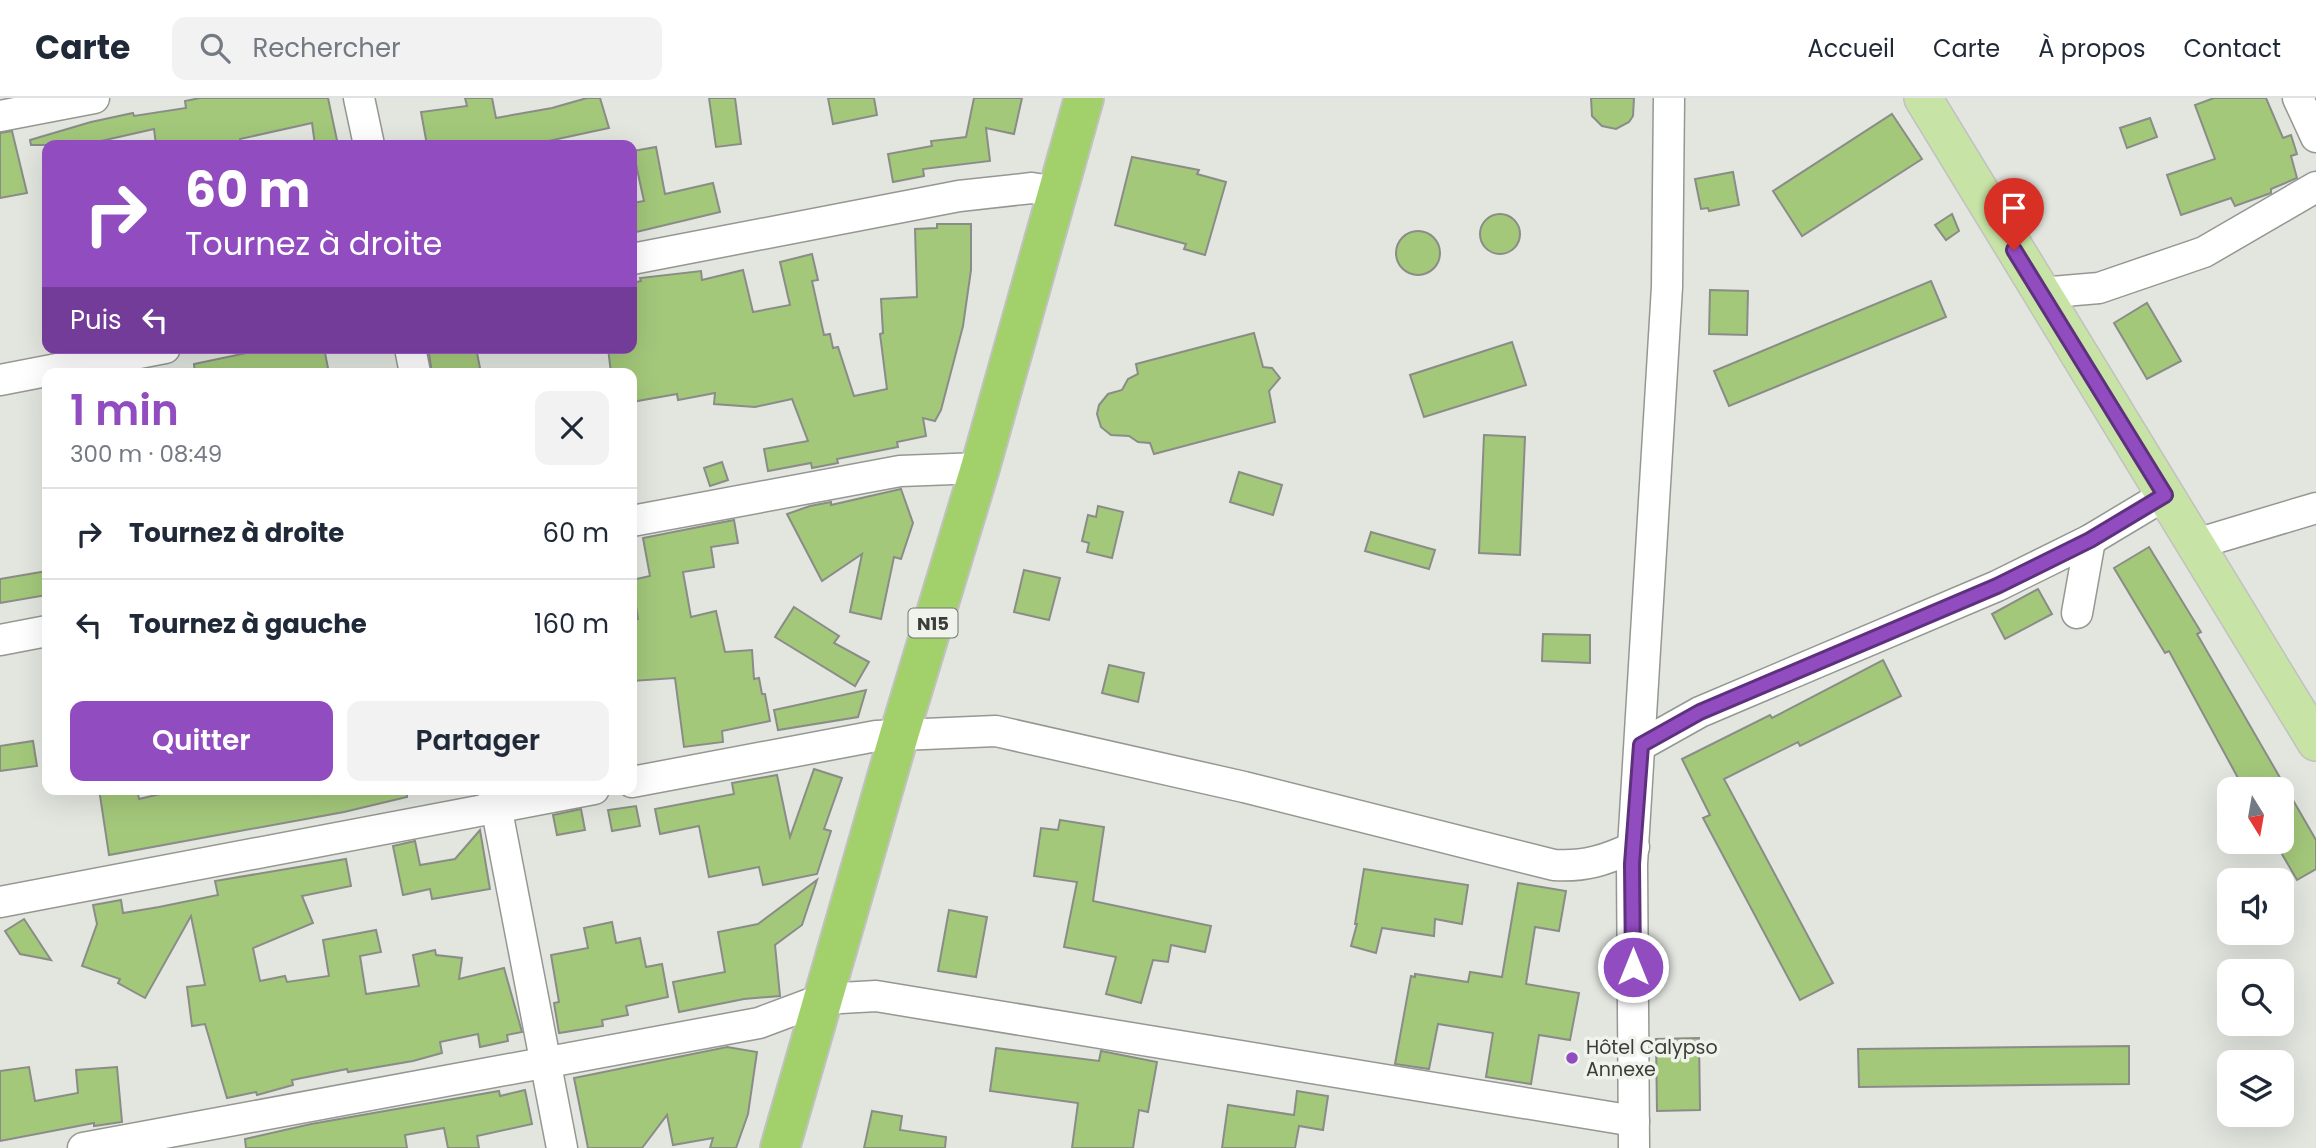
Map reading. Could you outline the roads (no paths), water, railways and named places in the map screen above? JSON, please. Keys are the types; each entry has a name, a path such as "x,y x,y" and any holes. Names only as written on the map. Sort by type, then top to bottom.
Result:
{"highway":[{"name":"N15","path":"758,1148 810,1004 968,468 1044,190 1059,98"},
{"name":"N15","path":"1044,190 1084,98"},
{"name":"N15","path":"780,1148 810,1004"}],"main road":[{"path":"1923,98 2040,293 2312,729"}],"street":[{"path":"0,116 94,98"},
{"path":"359,98 368,140"},
{"path":"83,1148 546,1060 758,1023 810,1004 876,996 1634,1134 1634,847 1667,287 1669,98"},
{"path":"1669,131 1682,98"},
{"path":"2298,98 2316,137"},
{"path":"2040,293 2099,288 2204,252 2316,187"},
{"path":"637,258 959,196 1044,190"},
{"path":"62,368 134,354"},
{"path":"0,380 42,372"},
{"path":"637,520 900,471 968,468"},
{"path":"1641,745 1700,712 1835,653 1914,623 2090,540 2165,495"},
{"path":"2196,544 2316,508"},
{"path":"2077,613 2090,540"},
{"path":"0,640 42,632"},
{"path":"637,781 888,736 996,731 1244,787 1554,866 1579,867 1600,863 1634,847"},
{"path":"0,902 495,798 528,795"},
{"path":"495,798 562,1148"}],"place":[{"name":"Hôtel Calypso Annexe","path":"1572,1058"}]}
